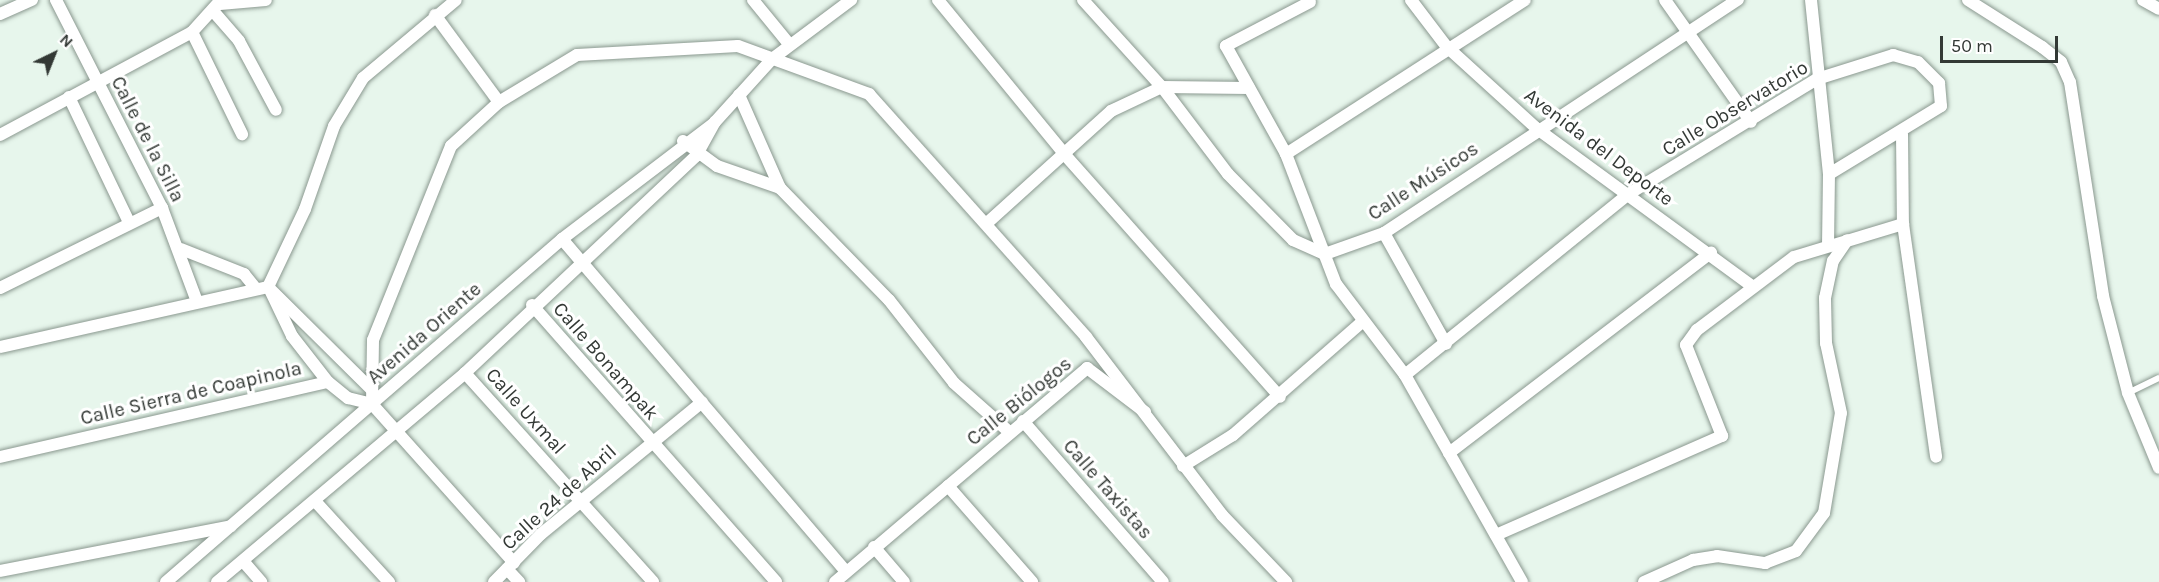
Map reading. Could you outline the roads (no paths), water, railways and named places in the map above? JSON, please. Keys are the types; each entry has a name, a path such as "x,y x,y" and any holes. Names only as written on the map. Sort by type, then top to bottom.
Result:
{"street":[{"path":"0,14 32,0"},
{"name":"Calle de la Silla","path":"56,0 162,208 181,249 196,299"},
{"path":"0,135 192,32 218,5 266,0"},
{"path":"0,347 196,299 262,288 305,209 334,126 363,78 435,15 456,0"},
{"path":"753,0 789,44"},
{"name":"Avenida Oriente","path":"217,582 465,373 532,305 696,156 715,122 772,59 789,44 852,0"},
{"path":"938,0 1066,156 1280,397"},
{"path":"1083,0 1162,87 1228,174 1293,240 1325,254"},
{"name":"Avenida del Deporte","path":"1411,0 1429,28 1446,46 1536,128 1711,253 1753,287"},
{"path":"1286,154 1377,98 1446,46 1525,0"},
{"path":"1665,0 1751,122"},
{"name":"Calle Músicos","path":"1325,254 1384,232 1536,128 1738,0"},
{"path":"1811,0 1817,79 1829,174 1828,243"},
{"path":"1968,0 2048,52 2070,82 2103,296 2128,393 2159,468"},
{"path":"2143,0 2159,9"},
{"path":"1310,2 1226,46 1286,154 1336,284 1361,323 1405,375 1522,582"},
{"path":"218,5 276,110"},
{"path":"435,15 499,102"},
{"path":"192,32 242,134"},
{"path":"519,582 511,566 372,404 373,340 451,146 499,102 577,55 738,46 869,94 926,164 986,224 1149,414"},
{"name":"Calle Observatorio","path":"1405,375 1627,195 1751,122 1817,79 1893,55 1918,62 1939,82 1941,106 1902,134"},
{"path":"986,224 1066,156 1111,111 1162,87 1250,88"},
{"path":"739,95 780,188 889,300 954,383 1008,431"},
{"path":"69,97 129,222"},
{"name":"Avenida Oriente","path":"165,582 562,239 683,141 715,122"},
{"path":"1829,174 1902,134 1903,224 1936,457"},
{"path":"683,141 696,156 780,188"},
{"path":"0,288 129,222 162,208"},
{"path":"1496,535 1722,436 1686,345 1697,330 1794,257 1828,243 1903,224"},
{"path":"1384,232 1446,344"},
{"path":"562,239 846,571"},
{"path":"1644,582 1693,560 1717,556 1765,563 1796,551 1824,513 1841,413 1826,343 1825,298 1833,261 1847,240"},
{"path":"181,249 244,274 371,389"},
{"path":"1449,453 1711,253"},
{"path":"262,288 292,336 328,382"},
{"name":"Calle Bonampak","path":"532,305 651,443 776,582"},
{"path":"1183,465 1280,397 1361,323"},
{"name":"Calle Biólogos","path":"835,582 948,486 1008,431 1086,368 1149,414 1183,465 1286,582"},
{"name":"Calle Uxmal","path":"465,373 653,582"},
{"name":"Calle Sierra de Coapinola","path":"0,457 328,382 348,398 372,404"},
{"name":"Calle 24 de Abril","path":"494,582 581,502 702,402"},
{"name":"Calle Taxistas","path":"1023,421 1163,582"},
{"path":"2144,435 2159,451"},
{"path":"948,486 1032,582"},
{"path":"315,501 389,582"},
{"path":"0,571 233,525"},
{"path":"874,547 904,582"},
{"path":"243,561 261,582"}],"lane":[{"path":"2128,393 2159,378"}]}
